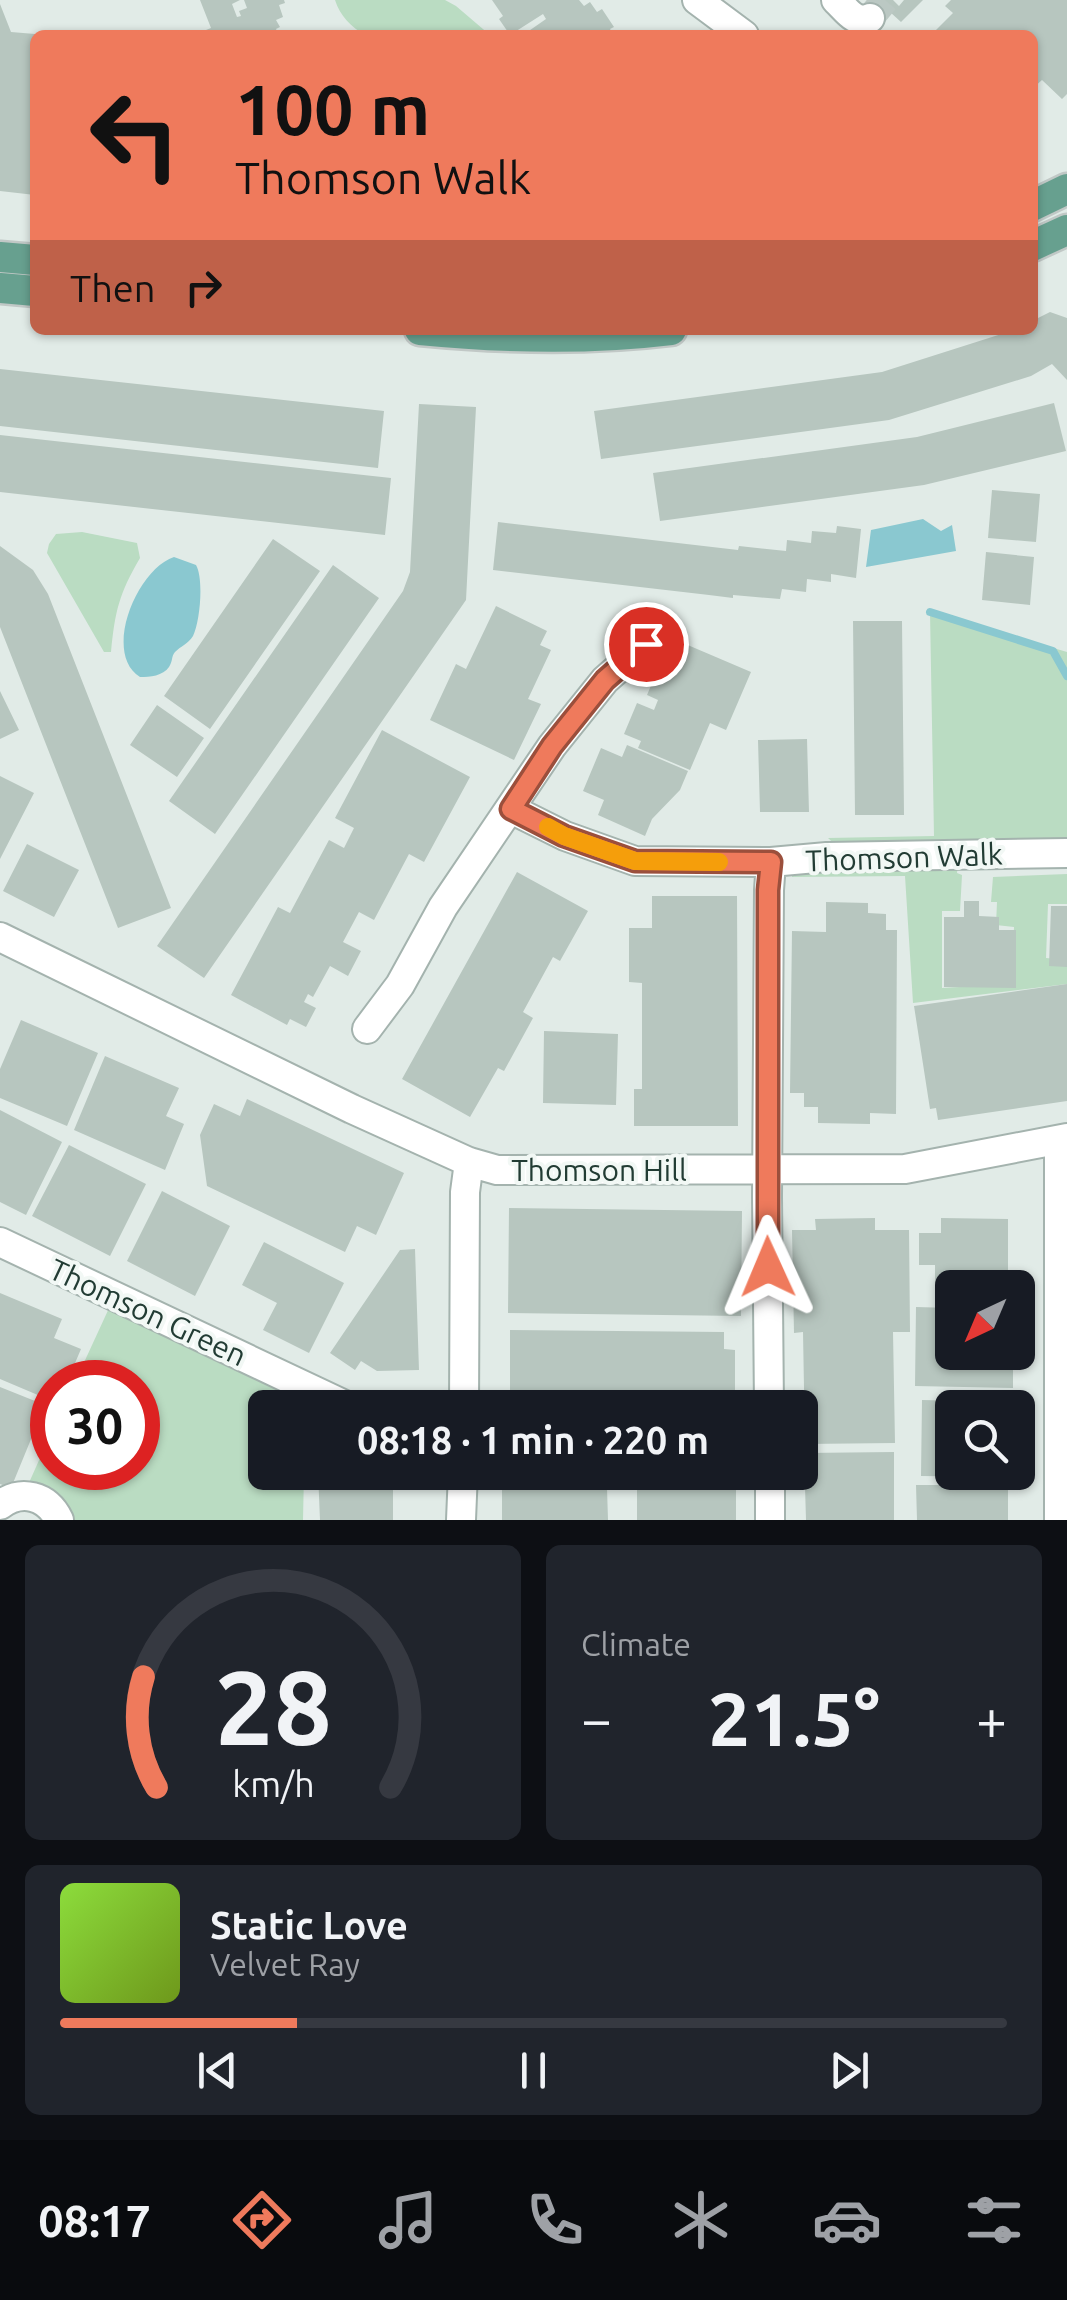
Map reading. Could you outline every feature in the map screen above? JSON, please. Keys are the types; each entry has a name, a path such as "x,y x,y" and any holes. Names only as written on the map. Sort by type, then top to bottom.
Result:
{"main road":[{"path":"1038,202 1067,189"},
{"path":"1038,243 1067,230"},
{"path":"0,257 30,260"},
{"path":"0,288 30,291"},
{"path":"488,335 601,335"}],"street":[{"path":"836,0 856,19 870,18"},
{"path":"712,4 739,30"},
{"path":"1038,205 1067,221"},
{"path":"367,1029 400,984 443,906 552,746 605,680 646,644"},
{"name":"Thomson Walk","path":"511,809 564,836 635,861 771,862 827,857 1067,853"},
{"path":"769,1390 771,862"},
{"name":"Thomson Hill","path":"0,937 334,1100 468,1162 498,1170 905,1169 1063,1139"},
{"path":"1059,1520 1063,1139"},
{"path":"464,1390 468,1162"},
{"name":"Thomson Green","path":"0,1242 313,1390"},
{"path":"461,1520 462,1490"},
{"path":"770,1490 770,1520"},
{"path":"0,1506 11,1497 38,1498 48,1504 59,1520"}],"green space":[{"path":"335,0 445,0 484,30 358,30"},
{"path":"82,532 137,543 140,558 119,603 111,652 104,652 47,553 56,534"},
{"path":"930,612 1067,652 1067,843 842,851 828,838 934,836"},
{"path":"958,864 957,873 962,875 960,911 942,911 942,988 1012,984 1014,927 996,925 997,902 991,902 993,877 1067,874 1067,904 1048,904 1046,958 1067,960 1067,984 913,1003 905,876 792,877 792,865"},
{"path":"116,1293 307,1381 307,1390 248,1390 248,1490 304,1490 303,1520 72,1520 34,1490 160,1490 160,1360 85,1360"}],"water":[{"path":"923,519 941,531 952,525 956,551 866,567 871,530"},
{"path":"174,557 196,565 198,571 200,600 195,630 191,639 175,652 166,670 140,677 129,665 124,650 129,612 148,577"}],"building":[{"path":"200,0 240,0 232,4 237,17 241,16 239,11 247,8 244,0 284,0 279,5 283,17 276,20 280,27 276,30 206,30 211,28"},
{"path":"492,0 579,0 584,6 590,2 597,12 602,9 614,27 530,30 546,19 543,14 518,30 507,30 499,19 503,16"},
{"path":"871,0 893,0 899,6 904,0 923,0 901,22 890,12 878,25 862,10"},
{"path":"951,0 1067,0 1067,94 1062,99 1042,80 1038,84 1038,30 936,30 953,13 945,6"},
{"path":"0,4 11,32 30,34 30,194 0,191"},
{"path":"1050,312 1067,318 1067,380 1052,364 1031,376 889,420 601,459 594,411 882,372 998,335 1038,335 1038,318"},
{"path":"0,369 384,411 378,468 0,426"},
{"path":"1054,403 1066,451 924,485 660,521 653,473 917,437"},
{"path":"419,404 476,407 466,600 204,978 157,946 403,591 410,572"},
{"path":"0,435 391,478 385,535 0,492"},
{"path":"992,490 1040,494 1036,542 988,538"},
{"path":"498,522 738,550 739,546 786,551 787,540 811,543 812,531 836,533 837,526 861,529 856,578 831,574 831,582 807,579 806,592 782,589 780,599 733,598 493,570"},
{"path":"273,539 320,571 210,729 164,696"},
{"path":"0,546 33,570 48,594 171,908 118,928 0,627"},
{"path":"986,552 1034,557 1030,605 982,600"},
{"path":"333,565 379,598 215,834 169,801"},
{"path":"496,606 547,631 540,645 551,650 528,699 541,704 514,760 430,720 456,664 466,669"},
{"path":"853,621 902,621 904,815 855,815"},
{"path":"683,643 751,672 726,730 710,723 690,770 638,748 641,741 624,734 637,703 654,710 658,700 647,695 664,655 675,660"},
{"path":"0,691 19,730 0,739"},
{"path":"157,705 204,738 177,777 130,745"},
{"path":"382,730 470,777 424,862 409,854 374,920 359,912 343,942 361,951 348,976 330,966 313,997 308,994 304,1002 316,1008 306,1027 290,1019 287,1025 231,995 278,907 290,913 329,840 344,848 354,828 335,818"},
{"path":"807,739 809,812 760,812 758,740"},
{"path":"627,745 688,771 680,790 652,819 645,836 598,815 604,800 583,791 601,748 622,757"},
{"path":"0,776 34,793 0,859"},
{"path":"27,844 79,870 54,917 3,891"},
{"path":"517,872 588,911 560,961 553,957 523,1012 533,1018 504,1071 498,1068 470,1117 402,1079"},
{"path":"652,896 737,896 738,1126 634,1126 634,1089 642,1089 642,983 629,982 629,928 652,928"},
{"path":"964,901 979,901 979,916 999,917 999,930 1016,930 1016,988 944,987 944,917 964,917"},
{"path":"826,902 868,903 868,913 886,914 886,930 897,930 896,1114 870,1113 870,1124 818,1123 818,1107 804,1107 804,1093 790,1093 792,931 826,932"},
{"path":"1051,906 1067,906 1067,967 1049,966"},
{"path":"1067,984 1067,1101 938,1120 936,1108 930,1109 914,1006"},
{"path":"21,1020 98,1053 67,1126 0,1098 0,1069"},
{"path":"544,1031 618,1034 616,1105 543,1103"},
{"path":"105,1056 179,1088 166,1116 184,1124 165,1170 74,1130"},
{"path":"247,1099 404,1173 376,1235 357,1226 345,1252 207,1186 200,1135 214,1104 240,1116"},
{"path":"0,1110 62,1142 26,1215 0,1202"},
{"path":"69,1145 146,1184 110,1256 32,1216"},
{"path":"162,1191 230,1226 195,1296 127,1261"},
{"path":"509,1208 742,1211 741,1316 508,1313"},
{"path":"875,1218 875,1230 909,1230 910,1332 893,1332 895,1443 818,1444 818,1390 804,1390 803,1332 794,1333 792,1230 816,1230 815,1219"},
{"path":"941,1218 1008,1219 1008,1270 935,1270 935,1265 919,1265 919,1233 941,1233"},
{"path":"264,1242 344,1283 309,1353 263,1330 277,1303 242,1285"},
{"path":"415,1249 419,1370 377,1371 361,1361 355,1370 330,1353 400,1250"},
{"path":"0,1293 62,1319 54,1338 81,1349 76,1360 30,1360 30,1392 0,1379"},
{"path":"916,1307 935,1308 935,1370 1013,1370 1013,1388 915,1386"},
{"path":"510,1330 724,1332 724,1349 735,1350 735,1390 510,1390"},
{"path":"0,1387 30,1399 30,1442 11,1488 0,1484"},
{"path":"922,1400 935,1400 935,1476 921,1476"},
{"path":"894,1452 894,1520 806,1520 805,1490 818,1490 818,1453"},
{"path":"916,1485 935,1485 935,1490 1008,1490 1008,1520 917,1520"},
{"path":"319,1490 393,1490 393,1520 320,1520"},
{"path":"502,1490 607,1490 608,1520 502,1520"},
{"path":"637,1490 736,1490 736,1520 637,1520"}],"waterway":[{"path":"930,612 1053,651 1067,676"}],"tunnel":[{"path":"870,18 885,0"}],"slow traffic":[{"path":"548,827 635,861 719,862"}],"route":[{"path":"646,644 605,680 552,746 511,809 564,836 635,861 771,862 768,1267"}]}
